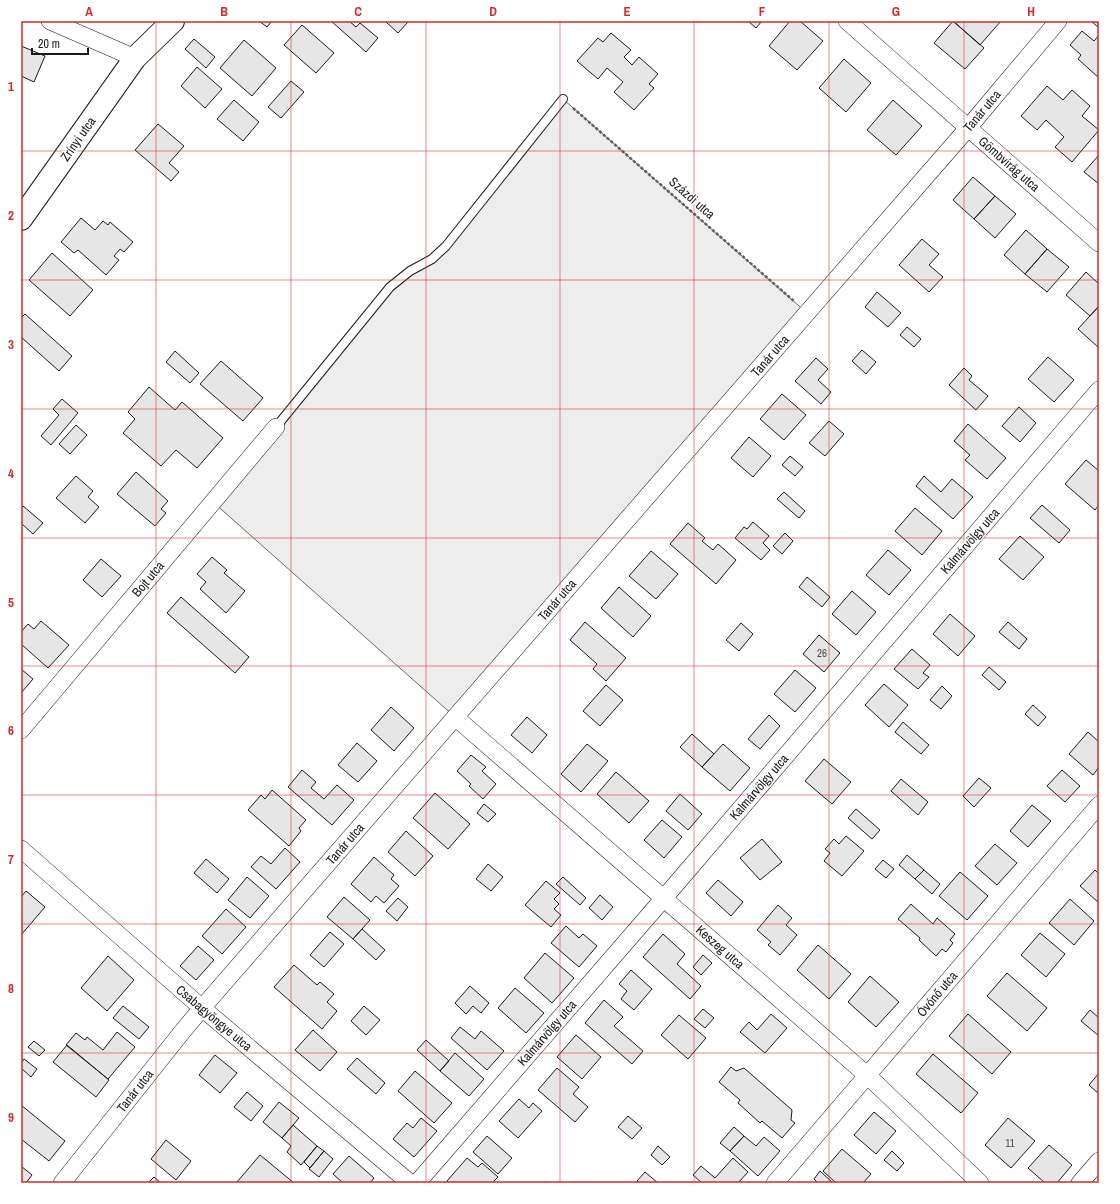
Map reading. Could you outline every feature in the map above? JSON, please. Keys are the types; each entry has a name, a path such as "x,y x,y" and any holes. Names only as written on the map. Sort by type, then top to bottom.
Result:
{"main road":[{"name":"Zrínyi utca","path":"21,219 135,58 173,21"}],"street":[{"path":"50,21 135,58"},
{"name":"Gömbvirág utca","path":"846,21 1099,243"},
{"name":"Tanár utca","path":"62,1183 202,1008 968,128 1058,21"},
{"name":"Kalmárvölgy utca","path":"417,1183 664,898 1099,390"},
{"name":"Bojt utca","path":"21,730 276,427"},
{"name":"Keszeg utca","path":"455,717 868,1076 980,1183"},
{"name":"Óvónő utca","path":"775,1183 1099,805"},
{"name":"Csabagyöngye utca","path":"21,849 202,1008 410,1183"},
{"path":"1080,1183 1099,1162"}],"lane":[{"path":"276,427 390,287 410,271 432,259 446,246 563,99"}],"path":[{"name":"Százdi utca","path":"563,99 808,312"}],"shaded area":[{"path":"563,99 807,313 455,717 213,502 390,287 432,259"}],"building":[{"path":"259,21 272,21 267,27"},
{"path":"331,21 349,21 356,27 360,23 378,38 366,52"},
{"path":"748,21 762,21 756,28"},
{"path":"790,21 800,21 823,41 797,70 769,46"},
{"path":"953,21 1001,21 980,45"},
{"path":"953,21 984,48 965,69 934,43"},
{"path":"1091,21 1099,21 1099,28"},
{"path":"386,22 408,22 398,33"},
{"path":"302,25 334,53 316,73 284,45"},
{"path":"1082,31 1094,41 1099,35 1099,78 1078,59 1081,55 1070,45"},
{"path":"611,33 631,50 624,57 632,65 639,57 658,74 649,84 654,88 634,110 614,92 623,82 607,68 598,79 577,61 598,38 603,42"},
{"path":"194,39 215,57 206,68 185,49"},
{"path":"244,40 276,68 252,96 220,68"},
{"path":"21,46 45,56 34,82 21,76"},
{"path":"844,59 871,83 846,112 819,88"},
{"path":"197,67 222,89 205,108 181,86"},
{"path":"291,81 304,92 281,118 268,107"},
{"path":"1047,86 1063,100 1072,90 1090,106 1082,116 1099,130 1072,162 1055,147 1064,137 1046,120 1037,130 1021,116"},
{"path":"234,100 259,122 243,141 217,119"},
{"path":"893,100 922,126 896,155 867,130"},
{"path":"158,124 184,146 169,163 179,172 171,181 135,150"},
{"path":"1099,155 1099,184 1084,172"},
{"path":"973,177 995,196 974,219 953,200"},
{"path":"995,196 1016,214 995,238 974,219"},
{"path":"81,218 95,230 103,221 108,225 110,222 133,242 124,252 120,249 114,256 119,260 106,275 78,250 74,253 61,242"},
{"path":"1026,230 1047,249 1025,274 1004,255"},
{"path":"922,239 939,254 929,265 943,277 929,292 899,265"},
{"path":"1047,249 1069,267 1047,292 1025,274"},
{"path":"52,253 93,290 70,316 29,280"},
{"path":"1086,272 1099,284 1099,306 1090,316 1066,295"},
{"path":"877,292 901,313 888,327 865,307"},
{"path":"1099,306 1099,348 1078,329"},
{"path":"25,314 72,356 59,371 21,337 21,318"},
{"path":"907,327 921,339 914,347 900,335"},
{"path":"862,350 876,362 866,374 852,361"},
{"path":"175,351 199,373 190,383 166,362"},
{"path":"1048,357 1074,380 1054,402 1028,379"},
{"path":"816,358 828,369 818,380 831,392 821,404 795,381"},
{"path":"221,361 263,398 243,421 200,384"},
{"path":"964,368 972,376 969,380 988,396 976,410 949,385"},
{"path":"149,387 175,410 182,402 223,438 197,468 176,450 161,466 123,433 135,419 128,412"},
{"path":"782,394 806,415 784,440 760,419"},
{"path":"62,399 78,413 51,445 41,436 59,415 53,409"},
{"path":"1019,407 1036,423 1020,442 1002,426"},
{"path":"829,421 844,434 825,456 809,443"},
{"path":"968,424 1006,458 987,479 965,460 970,455 954,441"},
{"path":"76,425 87,435 70,454 59,444"},
{"path":"749,437 771,456 753,477 731,458"},
{"path":"790,456 803,467 795,476 782,465"},
{"path":"1086,460 1099,471 1099,505 1095,510 1065,484"},
{"path":"136,472 168,501 161,509 166,513 155,526 117,494"},
{"path":"76,476 93,491 88,497 99,507 85,523 56,498"},
{"path":"924,476 941,492 952,479 973,497 953,519 916,486"},
{"path":"784,492 805,511 799,518 777,499"},
{"path":"1042,505 1070,530 1059,543 1030,518"},
{"path":"23,506 43,523 33,534 21,523 21,509"},
{"path":"915,508 942,531 922,555 895,531"},
{"path":"753,522 769,536 763,543 770,550 761,560 735,538 744,527 747,529"},
{"path":"688,523 705,538 702,541 713,550 718,544 736,560 716,584 670,544"},
{"path":"785,533 793,541 782,554 773,546"},
{"path":"1020,536 1044,557 1023,580 999,559"},
{"path":"888,550 911,570 889,595 866,575"},
{"path":"651,551 678,574 656,599 629,576"},
{"path":"212,557 227,570 224,573 245,591 226,613 200,589 206,582 197,574"},
{"path":"101,559 121,576 102,597 83,580"},
{"path":"807,577 830,597 822,607 799,587"},
{"path":"619,587 651,616 633,637 601,608"},
{"path":"852,591 876,612 856,635 832,614"},
{"path":"181,597 249,657 235,673 167,613"},
{"path":"950,614 975,636 958,656 933,634"},
{"path":"41,621 69,645 48,668 21,644 21,632 28,624 34,629"},
{"path":"585,622 626,658 606,681 593,669 597,664 570,640"},
{"path":"1008,622 1027,639 1019,649 999,632"},
{"path":"741,623 753,634 739,651 726,640"},
{"path":"819,635 840,653 824,672 803,654"},
{"path":"912,649 930,665 923,673 929,677 918,689 894,669"},
{"path":"989,667 1006,682 999,690 982,675"},
{"path":"21,669 33,679 21,693"},
{"path":"795,670 816,688 795,712 774,694"},
{"path":"884,684 908,705 889,727 865,705"},
{"path":"606,685 623,700 600,726 583,711"},
{"path":"942,686 952,696 941,709 930,700"},
{"path":"1033,705 1046,717 1038,726 1025,714"},
{"path":"391,707 414,728 394,751 371,730"},
{"path":"769,715 780,726 760,749 748,739"},
{"path":"527,717 547,735 532,753 511,735"},
{"path":"903,722 929,745 921,754 895,732"},
{"path":"1088,732 1099,742 1099,767 1093,775 1069,754"},
{"path":"692,734 714,754 702,767 680,747"},
{"path":"357,743 377,761 358,782 338,765"},
{"path":"587,744 608,761 581,792 561,774"},
{"path":"723,744 750,768 730,791 702,767"},
{"path":"471,755 486,767 482,771 496,784 483,799 469,786 471,784 457,771"},
{"path":"824,759 851,782 832,804 805,781"},
{"path":"302,770 316,782 311,788 324,799 337,785 354,800 332,825 288,787"},
{"path":"1062,770 1080,786 1065,802 1047,786"},
{"path":"616,772 649,801 629,823 597,794"},
{"path":"979,778 991,788 974,807 963,796"},
{"path":"901,779 928,802 918,815 891,791"},
{"path":"272,790 306,820 299,828 301,831 289,846 248,810 261,795 265,799"},
{"path":"435,793 470,824 448,849 413,818"},
{"path":"680,794 702,814 688,830 666,811"},
{"path":"484,804 496,814 488,822 477,813"},
{"path":"1032,805 1051,821 1028,847 1010,831"},
{"path":"856,809 880,830 872,839 848,818"},
{"path":"662,820 682,837 664,858 644,840"},
{"path":"406,831 433,856 415,876 388,852"},
{"path":"846,836 864,851 842,876 824,861 830,853 825,849 834,839 839,844"},
{"path":"762,839 782,862 760,880 740,858"},
{"path":"995,844 1017,863 997,885 975,866"},
{"path":"285,848 300,862 276,889 251,867 261,856 271,864"},
{"path":"907,855 924,870 915,879 899,865"},
{"path":"374,857 394,875 391,879 399,886 384,903 376,896 371,902 351,884"},
{"path":"206,859 229,879 217,893 194,873"},
{"path":"883,860 894,869 886,878 875,869"},
{"path":"488,864 503,877 491,891 476,879"},
{"path":"924,870 940,884 932,894 915,879"},
{"path":"1095,870 1099,874 1099,903 1080,886"},
{"path":"960,872 988,896 967,920 939,896"},
{"path":"247,877 269,896 250,918 228,900"},
{"path":"563,877 586,898 580,905 556,884"},
{"path":"718,880 743,902 731,916 706,893"},
{"path":"546,881 560,893 554,899 559,904 554,909 561,915 551,927 525,905"},
{"path":"26,891 45,907 21,935 21,897"},
{"path":"600,895 613,907 602,920 589,908"},
{"path":"344,897 370,920 353,939 327,917"},
{"path":"398,898 408,907 397,921 386,911"},
{"path":"1070,899 1094,921 1074,945 1049,923"},
{"path":"911,904 933,924 937,918 955,934 950,940 953,943 946,952 942,949 936,956 919,940 920,938 898,919"},
{"path":"778,905 792,918 786,925 797,935 780,955 768,945 771,942 757,930"},
{"path":"226,909 246,927 222,954 202,936"},
{"path":"566,926 579,938 583,934 597,946 579,967 551,943"},
{"path":"362,929 385,950 376,960 353,939"},
{"path":"330,932 344,944 324,967 310,955"},
{"path":"1040,933 1065,954 1046,977 1021,955"},
{"path":"663,934 685,954 677,964 701,986 690,999 643,957"},
{"path":"818,945 851,974 829,999 797,970"},
{"path":"198,946 214,960 196,980 180,966"},
{"path":"545,953 574,978 552,1003 524,978"},
{"path":"703,955 712,963 701,975 693,967"},
{"path":"108,956 134,980 107,1011 81,988"},
{"path":"294,965 317,985 320,982 334,994 327,1002 337,1011 322,1029 274,987"},
{"path":"631,970 652,989 634,1010 621,999 627,991 619,984"},
{"path":"1007,973 1047,1008 1027,1031 987,996"},
{"path":"870,976 899,1002 876,1027 848,1002"},
{"path":"470,986 489,1003 481,1013 473,1006 466,1014 455,1003"},
{"path":"515,988 544,1013 526,1033 498,1008"},
{"path":"604,1000 623,1017 614,1026 643,1051 632,1064 585,1023"},
{"path":"123,1006 149,1027 139,1039 113,1018"},
{"path":"364,1006 380,1020 366,1035 351,1021"},
{"path":"703,1009 714,1018 705,1028 694,1019"},
{"path":"1090,1010 1099,1018 1099,1036 1081,1021"},
{"path":"771,1014 787,1028 765,1053 740,1032 749,1022 757,1030"},
{"path":"968,1014 1011,1052 992,1074 949,1036"},
{"path":"679,1015 706,1038 688,1059 661,1035"},
{"path":"460,1027 475,1039 481,1031 504,1051 487,1070 451,1038"},
{"path":"313,1030 337,1052 320,1071 295,1050"},
{"path":"117,1032 135,1047 108,1079 66,1045 76,1033 85,1040 87,1037 103,1050"},
{"path":"576,1035 601,1057 582,1079 557,1057"},
{"path":"426,1040 449,1061 440,1071 417,1050"},
{"path":"34,1041 45,1050 39,1056 28,1047"},
{"path":"67,1045 109,1080 96,1097 53,1062"},
{"path":"455,1053 484,1079 469,1096 440,1071"},
{"path":"933,1054 978,1093 961,1113 916,1074"},
{"path":"215,1055 237,1073 220,1093 199,1075"},
{"path":"357,1058 385,1083 376,1094 347,1069"},
{"path":"24,1059 37,1069 31,1077 21,1068 21,1063"},
{"path":"731,1067 736,1071 744,1068 792,1110 791,1120 795,1123 782,1138 762,1121 760,1123 738,1103 740,1100 719,1082"},
{"path":"557,1068 579,1087 573,1094 588,1107 575,1122 538,1090"},
{"path":"415,1071 452,1103 434,1123 398,1091"},
{"path":"1099,1073 1099,1094 1089,1085"},
{"path":"247,1092 263,1106 251,1121 234,1107"},
{"path":"519,1099 529,1108 533,1103 542,1111 518,1138 499,1121"},
{"path":"279,1102 299,1118 282,1138 263,1122"},
{"path":"21,1105 65,1141 49,1161 21,1139"},
{"path":"874,1112 896,1131 876,1154 854,1135"},
{"path":"628,1116 642,1128 632,1139 618,1127"},
{"path":"421,1118 437,1131 414,1157 393,1139 407,1123 413,1128"},
{"path":"1008,1118 1035,1141 1011,1168 985,1145"},
{"path":"293,1125 317,1146 301,1165 287,1152 291,1146 282,1138"},
{"path":"734,1127 744,1136 730,1151 720,1143"},
{"path":"487,1136 512,1158 498,1174 473,1152"},
{"path":"744,1136 756,1146 764,1137 780,1151 758,1176 730,1151"},
{"path":"166,1140 191,1161 176,1180 151,1159"},
{"path":"1049,1145 1072,1165 1057,1183 1045,1183 1028,1168"},
{"path":"317,1146 324,1151 310,1168 304,1162"},
{"path":"658,1146 670,1157 662,1165 651,1155"},
{"path":"842,1149 871,1174 863,1183 836,1183 823,1171"},
{"path":"324,1151 333,1159 319,1177 309,1169"},
{"path":"892,1151 904,1163 897,1171 884,1160"},
{"path":"260,1155 294,1183 238,1183 237,1182"},
{"path":"349,1156 374,1178 370,1183 343,1183 333,1174"},
{"path":"467,1158 478,1167 482,1163 498,1177 492,1183 449,1183 447,1181"},
{"path":"733,1158 748,1172 738,1183 702,1183 693,1175 701,1166 715,1178"},
{"path":"21,1166 32,1175 26,1183 21,1183"},
{"path":"820,1171 833,1183 818,1183 814,1179"},
{"path":"645,1172 658,1183 639,1183 637,1181"},
{"path":"154,1177 161,1183 148,1183"}]}
